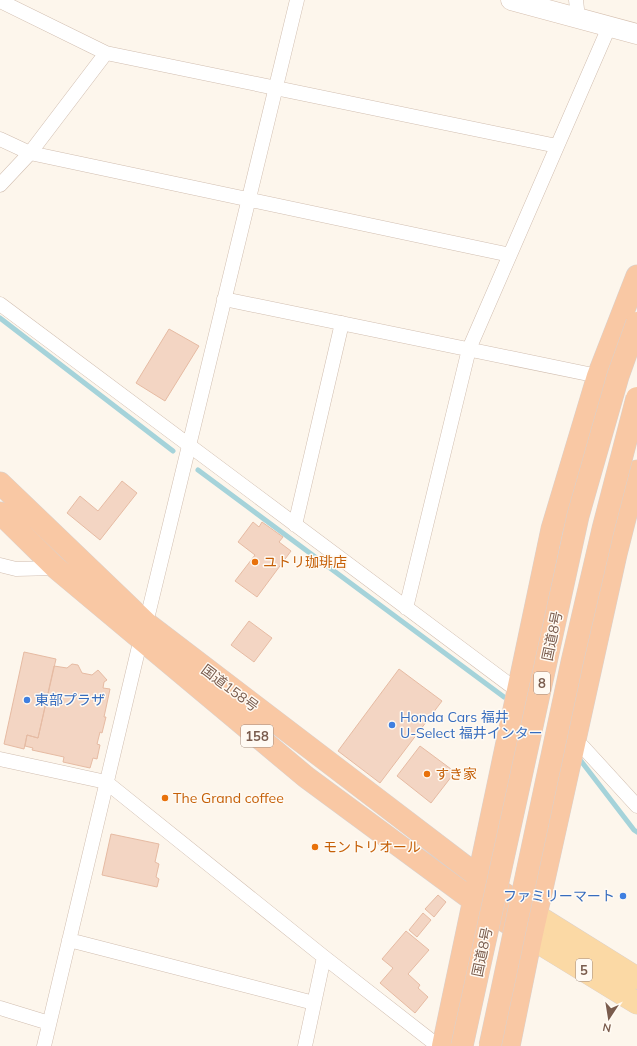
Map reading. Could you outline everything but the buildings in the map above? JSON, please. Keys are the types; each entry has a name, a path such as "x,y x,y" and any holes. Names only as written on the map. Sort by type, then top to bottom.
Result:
{"highway":[{"path":"443,1046 552,529 598,376 637,276"},
{"name":"国道8号","path":"462,1046 578,516 618,376 637,323"},
{"name":"国道8号","path":"490,1046 572,662 603,529 637,398"},
{"path":"509,1046 530,938 616,554 637,471"},
{"name":"国道158号","path":"0,483 144,631 306,777 474,901 530,938"},
{"name":"国道158号","path":"0,513 56,568 479,877 536,915"}],"main road":[{"path":"511,0 577,9 609,27 637,34"},
{"name":"5","path":"536,915 637,978"},
{"name":"5","path":"530,938 637,1003"}],"street":[{"path":"44,1046 106,782 297,0"},
{"path":"0,1 106,52 557,146"},
{"path":"406,608 469,350 609,27"},
{"path":"0,185 30,153 106,52"},
{"path":"0,139 30,153 510,255"},
{"path":"224,299 598,376"},
{"path":"0,304 518,691"},
{"path":"295,525 342,323"},
{"path":"0,565 16,569 56,568"},
{"path":"574,744 584,747 637,806"},
{"path":"0,759 106,782 324,957 438,1046"},
{"path":"69,940 314,1003"},
{"path":"304,1046 324,957"},
{"path":"0,1008 49,1023"}],"waterway":[{"path":"0,318 173,451"},
{"path":"198,470 504,697"},
{"path":"581,761 637,832"}],"place":[{"name":"ユトリ珈琲店","path":"255,562"},
{"name":"東部プラザ","path":"27,700"},
{"name":"Honda Cars 福井 U-Select 福井インター","path":"392,725"},
{"name":"すき家","path":"427,774"},
{"name":"The Grand coffee","path":"165,798"},
{"name":"モントリオール","path":"315,847"},
{"name":"ファミリーマート","path":"623,896"}]}
